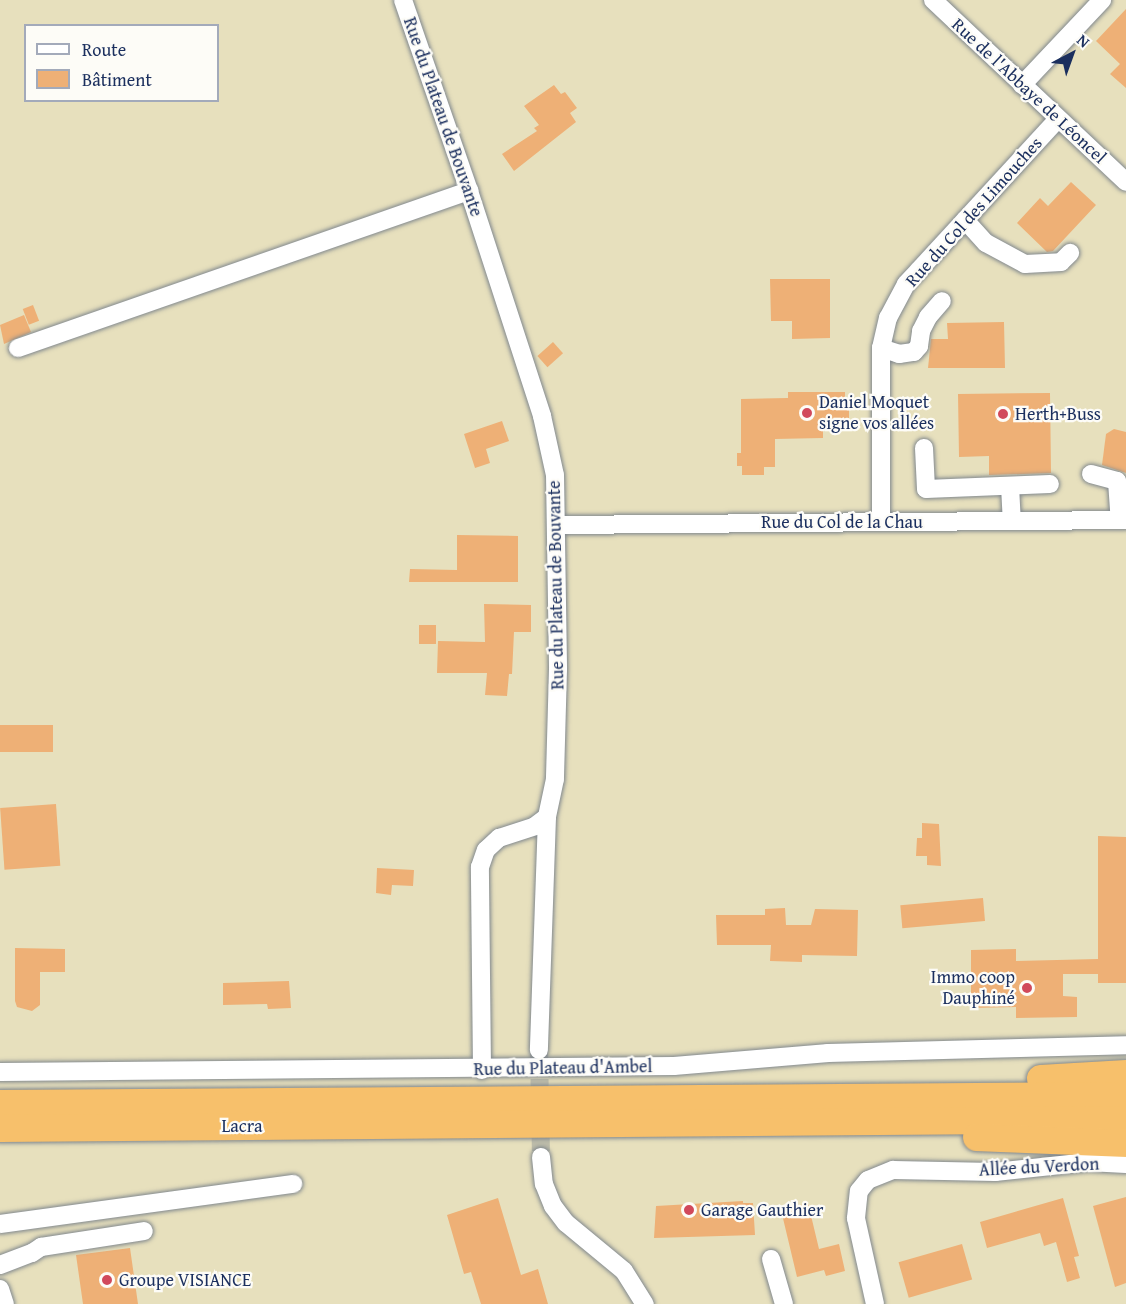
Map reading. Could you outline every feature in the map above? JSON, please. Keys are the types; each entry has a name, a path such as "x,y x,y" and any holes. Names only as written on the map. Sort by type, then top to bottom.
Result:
{"highway":[{"path":"662,1099 1126,1073"},
{"path":"0,1103 1126,1095"},
{"path":"483,1124 1126,1119"},
{"path":"483,1124 1126,1143"},
{"name":"Lacra","path":"0,1128 483,1124"}],"street":[{"name":"Rue du Plateau de Bouvante","path":"403,0 470,191 542,416 555,475 558,525 555,778 547,817 539,1050"},
{"name":"Rue de l'Abbaye de Léoncel","path":"933,0 1126,182"},
{"path":"1022,86 1101,0"},
{"name":"Rue du Col des Limouches","path":"881,520 881,348 888,318 906,284 1059,119"},
{"path":"18,348 470,191"},
{"path":"965,219 986,243 1025,264 1061,262 1070,253"},
{"path":"881,348 900,354 914,352 919,346 921,331 928,317 942,301"},
{"path":"924,448 926,489 1050,484"},
{"path":"1091,474 1117,481 1123,520"},
{"path":"1010,486 1012,521"},
{"path":"947,521 951,488"},
{"name":"Rue du Col de la Chau","path":"558,525 881,520 1123,520"},
{"path":"482,1070 480,867 486,850 499,838 536,826 547,817"},
{"name":"Rue du Plateau d'Ambel","path":"0,1072 482,1070 674,1066 828,1053 1126,1045"},
{"path":"541,1157 544,1184 554,1206 566,1222 612,1258 624,1271 645,1304"},
{"name":"Allée du Verdon","path":"875,1304 856,1218 859,1191 868,1180 893,1170 995,1173 1088,1162 1126,1164"},
{"path":"0,1224 293,1184"},
{"path":"0,1265 32,1254 41,1246 144,1231"},
{"path":"771,1259 784,1304"},
{"path":"0,1288 5,1304"}],"building":[{"path":"1126,9 1126,88 1110,74 1120,64 1096,41"},
{"path":"554,85 561,94 565,92 577,108 570,113 576,122 514,171 502,154 537,131 534,128 539,125 524,106"},
{"path":"1071,182 1096,205 1053,251 1047,252 1017,223 1040,198 1048,206"},
{"path":"770,279 830,279 830,338 792,339 792,321 771,321"},
{"path":"33,305 39,321 29,325 23,309"},
{"path":"24,315 31,332 4,344 0,325"},
{"path":"1004,322 1005,368 928,368 931,339 948,339 947,323"},
{"path":"553,342 563,353 547,367 537,356"},
{"path":"788,392 845,392 845,403 849,403 849,425 823,425 823,438 775,439 775,467 764,467 764,475 742,475 742,466 737,466 737,453 741,453 741,399 788,398"},
{"path":"1050,393 1051,473 989,475 989,456 959,457 958,394"},
{"path":"502,421 509,441 486,449 490,463 475,468 464,434"},
{"path":"1114,429 1126,432 1126,473 1102,465 1106,434"},
{"path":"457,535 518,536 518,582 409,582 410,569 457,570"},
{"path":"484,604 531,605 531,632 514,632 512,674 509,674 507,696 485,695 487,673 437,673 438,641 485,642"},
{"path":"419,625 436,625 436,644 419,644"},
{"path":"0,725 53,725 53,752 0,752"},
{"path":"56,804 60,866 4,870 0,808"},
{"path":"922,823 939,824 941,866 927,865 927,856 916,856 917,838 922,838"},
{"path":"1098,836 1126,837 1126,983 1098,983 1098,974 1063,974 1063,996 1077,997 1077,1017 1016,1018 1016,1007 971,1008 971,950 1016,949 1016,961 1098,959"},
{"path":"377,868 414,870 413,886 392,885 391,895 376,893"},
{"path":"983,898 985,921 902,928 900,905"},
{"path":"785,908 786,925 811,925 815,909 858,910 857,956 802,955 802,962 770,961 771,945 717,945 716,915 765,915 765,909"},
{"path":"15,948 65,949 65,972 40,972 40,1005 32,1011 17,1007 15,1001"},
{"path":"289,981 291,1008 268,1009 267,1004 223,1005 223,983"},
{"path":"1126,1197 1126,1283 1115,1287 1093,1206"},
{"path":"498,1198 521,1275 538,1269 548,1304 481,1304 471,1272 464,1274 447,1215"},
{"path":"1063,1198 1079,1256 1074,1257 1080,1278 1067,1282 1056,1242 1044,1246 1040,1233 987,1248 980,1222"},
{"path":"743,1201 743,1203 753,1203 755,1235 654,1238 656,1206"},
{"path":"808,1203 819,1249 839,1244 845,1271 826,1276 824,1270 797,1277 781,1210"},
{"path":"962,1244 972,1280 909,1298 899,1262"},
{"name":"Groupe VISIANCE","path":"130,1248 138,1304 83,1304 76,1255"}],"tunnel":[{"path":"539,1052 541,1157"}],"place":[{"name":"Daniel Moquet signe vos allées","path":"807,413"},
{"name":"Herth+Buss","path":"1003,414"},
{"name":"Immo coop Dauphiné","path":"1027,988"},
{"name":"Garage Gauthier","path":"689,1210"},
{"name":"Groupe VISIANCE","path":"107,1280"}]}
